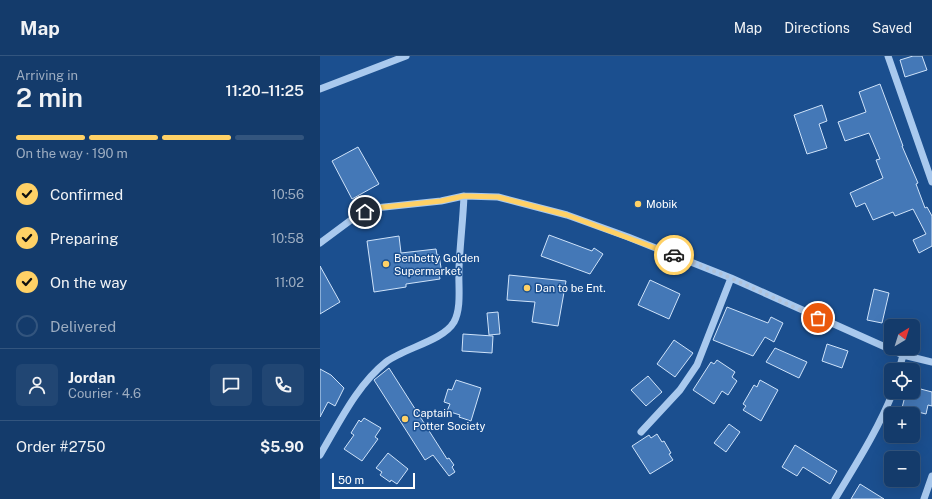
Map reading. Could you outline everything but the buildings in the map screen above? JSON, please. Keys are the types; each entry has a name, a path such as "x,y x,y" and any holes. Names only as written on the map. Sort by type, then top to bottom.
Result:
{"street":[{"path":"320,89 406,56"},
{"path":"888,56 932,182"},
{"path":"321,240 355,216 375,208 441,201 464,196 498,197 567,215 628,236 731,278 884,346"},
{"path":"320,455 370,376 388,360 439,335 449,328 454,322 458,304 464,196"},
{"path":"642,432 680,390 697,365 731,278"},
{"path":"901,363 903,355 932,362"},
{"path":"835,499 872,438 890,399"},
{"path":"924,499 932,476"}],"way so far":[{"path":"674,255 731,278 818,318"}],"place":[{"name":"Mobik","path":"638,204"},
{"name":"Benbetty Golden Supermarket","path":"386,264"},
{"name":"Dan to be Ent.","path":"527,288"},
{"name":"Captain Potter Society","path":"405,419"}],"route":[{"path":"365,212 375,208 441,201 464,196 498,197 567,215 628,236 674,255"}]}
